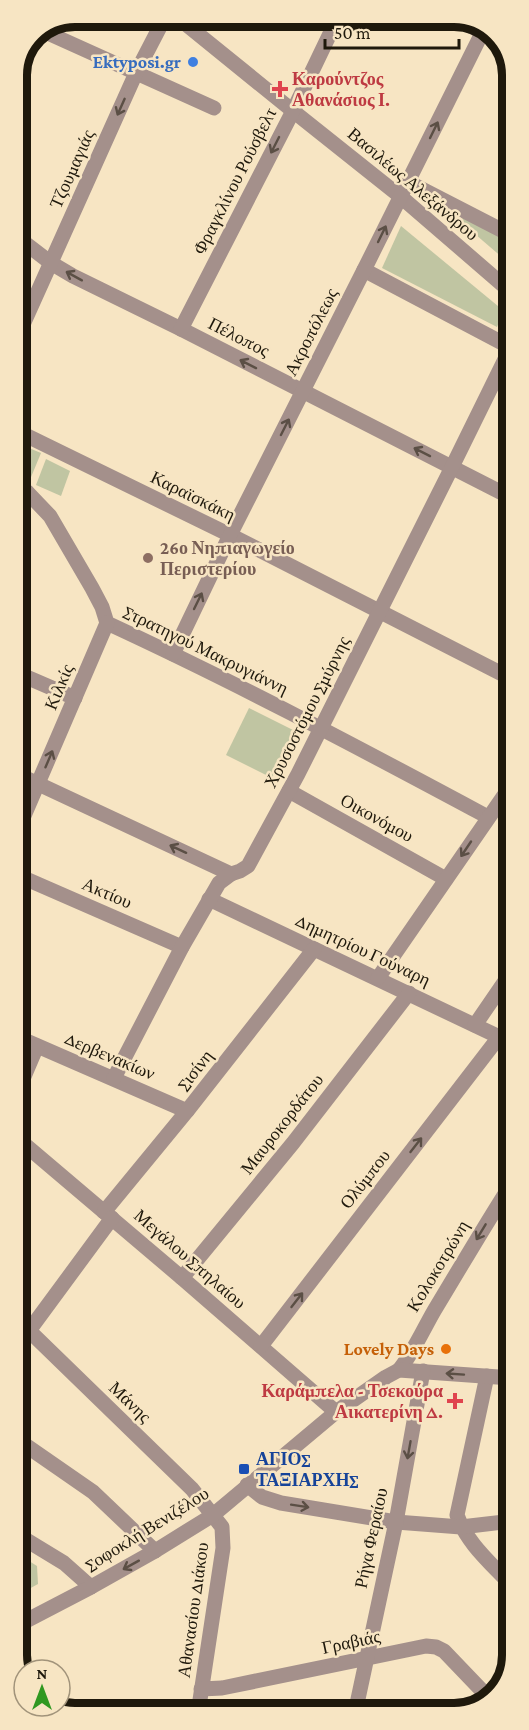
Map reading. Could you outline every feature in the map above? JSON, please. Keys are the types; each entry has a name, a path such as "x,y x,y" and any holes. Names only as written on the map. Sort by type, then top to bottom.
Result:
{"street":[{"name":"Τζουμαγιάς","path":"27,316 136,73 160,27"},
{"name":"Βασιλέως Αλεξάνδρου","path":"189,27 401,197 502,283"},
{"name":"Φραγκλίνου Ρούσβελτ","path":"181,329 333,27"},
{"path":"50,34 214,108"},
{"name":"Ακροπόλεως","path":"173,654 230,535 481,35"},
{"name":"Βασιλέως Αλεξάνδρου","path":"408,182 502,229"},
{"name":"Πέλοπος","path":"27,245 72,276 502,493"},
{"path":"364,270 502,341"},
{"name":"Χρυσοστόμου Σμύρνης","path":"114,1078 182,946 209,899 219,883 248,866 289,791 502,364"},
{"name":"Καραϊσκάκη","path":"27,436 230,535 502,674"},
{"name":"Στρατηγού Μακρυγιάννη","path":"27,495 50,516 92,588 107,623 321,728 488,817"},
{"name":"Κιλκίς","path":"27,809 107,623"},
{"path":"27,677 75,698"},
{"path":"27,778 231,874"},
{"name":"Οικονόμου","path":"289,791 446,879"},
{"path":"378,978 502,798"},
{"name":"Ακτίου","path":"27,879 182,946"},
{"name":"Δημητρίου Γούναρη","path":"209,899 314,950 502,1036"},
{"name":"Σισίνη","path":"27,1334 108,1215 314,950"},
{"path":"475,1025 502,986"},
{"name":"Μαυροκορδάτου","path":"182,1278 293,1143 409,993"},
{"name":"Δερβενακίων","path":"27,1042 187,1111"},
{"name":"Ολύμπου","path":"261,1346 502,1045"},
{"path":"27,1070 37,1046"},
{"name":"Μεγάλου Σπηλαίου","path":"27,1146 336,1412"},
{"name":"Κολοκοτρώνη","path":"399,1370 502,1199"},
{"name":"Μάνης","path":"27,1327 192,1489 213,1515"},
{"path":"399,1370 502,1377"},
{"name":"Σοφοκλή Βενιζέλου","path":"27,1620 92,1587 213,1515 246,1485 336,1412 399,1370"},
{"name":"Ρήγα Φεραίου","path":"357,1703 396,1522 423,1371"},
{"path":"487,1376 457,1515 467,1538 502,1575"},
{"path":"27,1446 93,1492 155,1551"},
{"path":"246,1485 262,1497 281,1503 396,1522 461,1527 502,1522"},
{"name":"Αθανασίου Διάκου","path":"199,1703 223,1548 222,1527 213,1515"},
{"path":"27,1540 64,1563 92,1587"},
{"name":"Γραβιάς","path":"201,1689 222,1688 426,1646 444,1651 482,1694"}],"green space":[{"path":"461,217 502,236 502,257 461,222"},
{"path":"401,226 502,309 497,327 382,268"},
{"path":"27,447 41,453 29,482 27,481"},
{"path":"46,459 70,471 61,496 36,485"},
{"path":"249,708 295,731 272,778 226,755"},
{"path":"27,1560 37,1566 38,1584 27,1590"}],"place":[{"name":"Ektyposi.gr","path":"193,62"},
{"name":"Καρούντζος Αθανάσιος Ι.","path":"280,89"},
{"name":"26ο Νηπιαγωγείο Περιστερίου","path":"148,558"},
{"name":"Lovely Days","path":"446,1349"},
{"name":"Καράμπελα - Τσεκούρα Αικατερίνη Δ.","path":"455,1401"},
{"name":"ΑΓΙΟΣ ΤΑΞΙΑΡΧΗΣ","path":"244,1469"}]}
